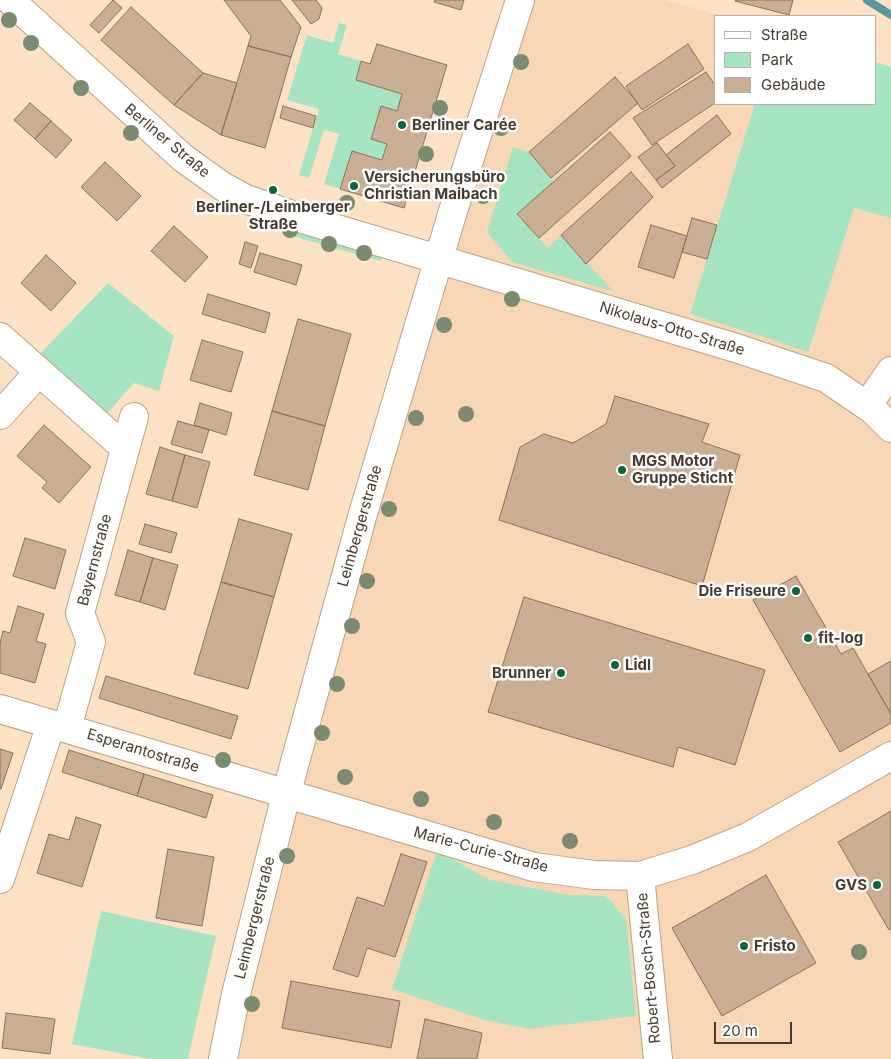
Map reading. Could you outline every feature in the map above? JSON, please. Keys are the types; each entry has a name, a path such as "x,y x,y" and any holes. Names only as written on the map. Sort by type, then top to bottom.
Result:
{"street":[{"name":"Berliner Straße","path":"10,0 183,158 222,186 263,206 439,259"},
{"name":"Leimbergerstraße","path":"223,1059 236,994 286,794 362,517 439,259 517,9"},
{"name":"Nikolaus-Otto-Straße","path":"439,259 736,348 826,378 867,406 891,428"},
{"path":"0,336 125,448"},
{"path":"867,406 891,371"},
{"path":"0,415 39,372"},
{"name":"Bayernstraße","path":"0,879 91,642 80,613 134,418"},
{"name":"Esperantostraße","path":"0,709 286,794"},
{"name":"Marie-Curie-Straße","path":"286,794 534,867 594,875 640,876 692,860 748,837 891,756"},
{"name":"Robert-Bosch-Straße","path":"640,876 658,1059"}],"shaded area":[{"path":"520,0 665,0 719,15 714,15 714,105 876,105 876,62 891,67 891,1059 223,1059"}],"green space":[{"path":"339,23 347,25 338,54 361,61 356,80 402,94 397,111 381,106 371,138 387,144 382,160 352,151 340,189 324,184 339,134 324,130 309,178 299,175 319,109 287,100 307,35 333,43"},
{"path":"876,62 891,67 891,218 854,208 808,352 690,314 755,105 876,105"},
{"path":"513,147 529,152 554,182 518,215 548,248 561,235 613,291 512,262 487,232"},
{"path":"281,226 376,254 382,257 381,261 288,235 280,230"},
{"path":"108,283 174,336 159,391 134,383 104,417 38,356"},
{"path":"437,851 490,880 569,895 605,896 626,920 636,1016 528,1029 485,1020 392,989"},
{"path":"101,911 216,936 188,1059 150,1059 72,1044"}],"building":[{"path":"113,0 122,8 99,33 90,25"},
{"path":"224,0 280,0 301,27 291,57 248,46 251,36"},
{"path":"292,0 316,0 322,8 319,19 311,24"},
{"path":"435,0 464,0 461,10 434,2"},
{"path":"736,0 793,0 789,15"},
{"path":"131,7 203,73 174,105 101,40"},
{"name":"Berliner Carée","path":"377,44 447,65 404,208 340,189 352,151 382,160 387,144 371,139 381,106 397,111 402,94 356,80 361,61 370,64"},
{"path":"688,44 704,69 642,110 626,86"},
{"path":"248,46 291,57 265,148 221,135"},
{"path":"706,72 714,84 714,104 652,145 633,118"},
{"path":"203,73 237,83 221,135 174,105"},
{"path":"615,77 638,103 551,178 529,152"},
{"path":"30,103 51,121 35,139 14,120"},
{"path":"283,106 316,116 313,128 280,118"},
{"path":"717,115 731,134 662,188 656,180 675,166 666,155"},
{"path":"51,121 72,140 56,158 35,139"},
{"path":"610,132 631,156 539,238 517,214"},
{"path":"657,143 675,166 656,180 638,157"},
{"path":"105,162 141,196 117,221 81,187"},
{"path":"631,172 653,197 586,264 561,235"},
{"path":"692,218 717,225 707,259 682,252"},
{"path":"651,225 687,236 674,278 638,267"},
{"path":"174,226 208,257 185,282 151,251"},
{"path":"245,242 258,246 251,268 239,264"},
{"path":"260,253 302,265 296,285 254,272"},
{"path":"46,255 76,283 51,311 21,283"},
{"path":"208,294 270,313 265,333 202,314"},
{"path":"298,319 351,334 325,426 272,411"},
{"path":"202,340 243,352 231,392 190,380"},
{"path":"615,396 709,424 702,442 740,455 702,586 499,520 520,447 544,434 573,443 606,424"},
{"path":"200,403 232,413 226,435 194,425"},
{"path":"272,411 325,426 308,490 254,475"},
{"path":"178,421 209,430 202,453 171,444"},
{"path":"44,425 91,467 59,503 42,488 47,482 17,456"},
{"path":"160,447 185,455 172,501 146,494"},
{"path":"185,455 210,462 197,508 172,501"},
{"path":"239,519 292,534 274,597 221,582"},
{"path":"145,524 177,533 171,553 139,544"},
{"path":"25,538 66,550 55,589 13,576"},
{"path":"128,550 153,558 140,602 115,595"},
{"path":"153,558 178,565 165,610 140,602"},
{"path":"796,576 841,654 853,648 891,714 891,723 840,752 753,600"},
{"path":"221,582 274,597 248,689 194,674"},
{"path":"524,597 765,670 735,765 678,747 673,767 488,712"},
{"path":"18,606 44,614 36,641 46,644 35,683 0,673 0,643 3,631 10,633"},
{"path":"891,661 891,714 868,674"},
{"path":"106,676 238,716 231,739 99,698"},
{"path":"0,749 13,753 1,789 0,789"},
{"path":"69,750 144,774 137,796 62,772"},
{"path":"144,774 213,795 206,818 137,796"},
{"name":"GVS","path":"891,811 891,929 889,930 838,842"},
{"path":"76,817 101,825 82,887 37,873 49,834 69,840"},
{"path":"168,849 214,857 202,926 156,918"},
{"path":"401,854 427,862 395,957 367,948 358,977 333,969 357,897 384,906"},
{"name":"Fristo","path":"766,875 816,963 722,1016 672,928"},
{"path":"291,981 400,1001 391,1048 282,1028"},
{"path":"6,1013 55,1019 50,1054 2,1048"},
{"path":"425,1019 482,1033 477,1059 417,1059"}],"waterway":[{"path":"867,0 891,15"}],"place":[{"name":"Berliner Carée","path":"402,125"},
{"name":"Versicherungsbüro Christian Maibach","path":"354,186"},
{"name":"Berliner-/Leimberger Straße","path":"273,190"},
{"name":"MGS Motor Gruppe Sticht","path":"622,470"},
{"name":"Die Friseure","path":"796,591"},
{"name":"fit-log","path":"808,638"},
{"name":"Lidl","path":"615,665"},
{"name":"Brunner","path":"561,673"},
{"name":"GVS","path":"877,885"},
{"name":"Fristo","path":"744,946"}]}
